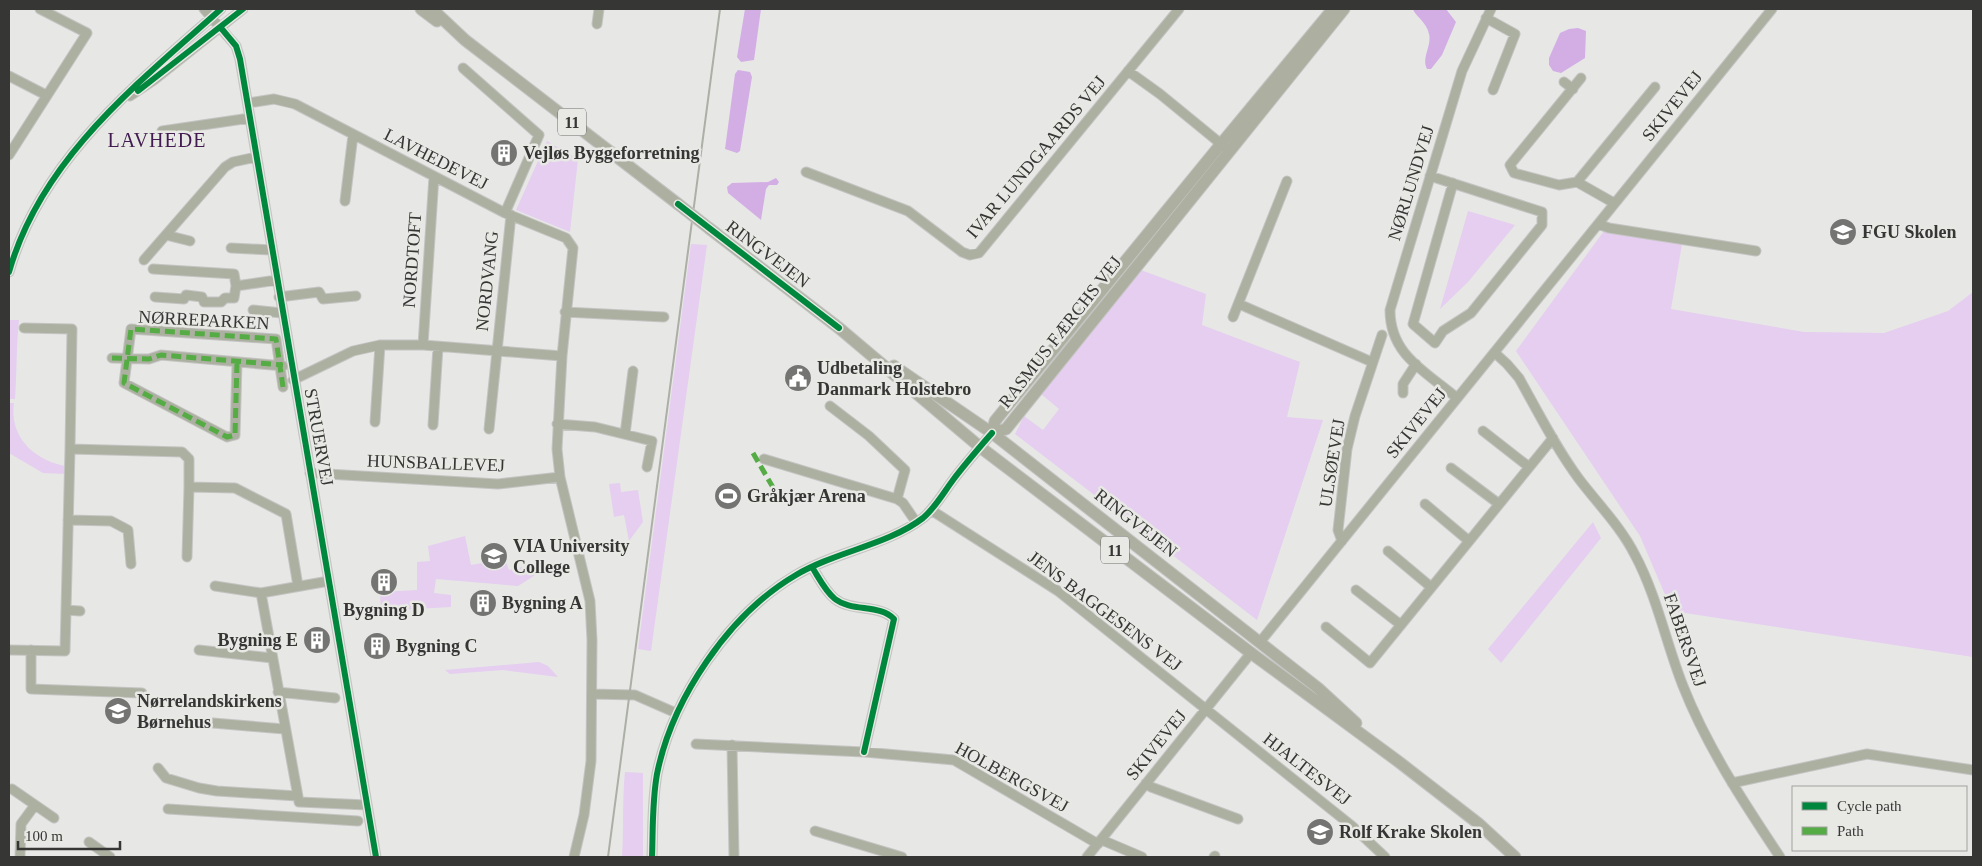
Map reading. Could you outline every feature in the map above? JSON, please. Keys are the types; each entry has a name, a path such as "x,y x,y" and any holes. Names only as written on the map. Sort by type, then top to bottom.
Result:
{"main road":[{"name":"RINGVEJEN","path":"421,9 465,40 840,328 992,433 1318,688 1399,762"},
{"name":"RINGVEJEN","path":"432,9 465,40"},
{"name":"RASMUS FÆRCHS VEJ","path":"1224,147 1333,9"},
{"name":"RASMUS FÆRCHS VEJ","path":"992,433 996,421 1224,147 1344,9"},
{"name":"RINGVEJEN","path":"840,328 980,447 1251,653 1399,762 1479,824 1516,857"}],"street":[{"path":"9,155 87,33 40,9"},
{"name":"STRUERVEJ","path":"204,9 236,46 240,59 293,380 376,857"},
{"path":"120,103 138,82 221,9"},
{"path":"9,272 29,219 45,190 67,158 94,126 120,103 154,80 243,9"},
{"path":"597,24 599,9"},
{"name":"IVAR LUNDGAARDS VEJ","path":"806,172 908,212 962,252 970,255 979,253 1179,9"},
{"name":"NØRLUNDVEJ","path":"1457,398 1401,351 1390,325 1390,310 1462,71 1491,9"},
{"name":"SKIVEVEJ","path":"1260,642 1772,9"},
{"path":"1486,18 1515,34 1493,90"},
{"path":"463,68 539,135 508,214"},
{"name":"IVAR LUNDGAARDS VEJ","path":"1128,71 1160,94 1224,147"},
{"path":"9,76 46,95"},
{"path":"1581,78 1510,165 1510,170 1514,173 1559,185 1577,182 1614,203"},
{"path":"1564,82 1573,88"},
{"path":"1577,182 1655,87"},
{"name":"LAVHEDEVEJ","path":"248,103 274,99 285,100 508,214 566,238 573,248 565,312"},
{"path":"162,131 250,118"},
{"path":"345,201 353,134"},
{"path":"144,260 225,167 232,162 256,157"},
{"name":"NORDTOFT","path":"423,345 434,176"},
{"path":"1430,176 1453,183 1542,212 1542,225 1471,313 1443,331 1435,343 1413,324 1453,183"},
{"path":"1233,317 1287,181"},
{"name":"NORDVANG","path":"489,429 508,214"},
{"path":"1598,224 1608,228 1756,251"},
{"path":"166,235 190,241"},
{"path":"231,248 272,250"},
{"path":"153,269 234,274 236,286 234,298 225,298 221,302 204,302 202,297 186,295 184,299 155,297"},
{"path":"236,286 277,280"},
{"path":"279,297 319,292 323,299 356,296"},
{"path":"1239,304 1372,362"},
{"path":"253,310 282,313"},
{"path":"574,857 584,814 592,761 592,694 590,601 560,477 557,424 565,312 664,317"},
{"path":"9,650 65,652 72,329 24,328"},
{"name":"NØRREPARKEN","path":"237,363 235,435 227,437 124,383 131,329 276,339 283,387"},
{"name":"ULSØEVEJ","path":"1342,541 1338,530 1347,449 1372,362 1382,335"},
{"path":"375,422 380,345"},
{"path":"293,380 353,351 380,345 423,345 562,356"},
{"path":"433,425 438,346"},
{"name":"FABERSVEJ","path":"1494,353 1519,378 1553,438 1635,555 1649,583 1684,688 1703,730 1732,783 1780,857"},
{"path":"112,358 148,359 161,355 233,360 237,363 279,366 291,364"},
{"path":"1403,393 1403,384 1416,364"},
{"path":"625,434 632,371"},
{"path":"830,406 868,436 905,470 897,499"},
{"path":"557,424 595,428 652,441 647,467"},
{"path":"1483,431 1528,468"},
{"path":"652,857 657,774 676,713 702,668 748,612 772,591 812,567 896,533 916,522 931,510 992,433"},
{"path":"1326,627 1370,663 1553,438"},
{"path":"70,449 182,452 189,459 188,557"},
{"path":"764,459 897,499 903,502 916,522"},
{"path":"1451,468 1499,504"},
{"name":"HUNSBALLEVEJ","path":"310,474 498,484 560,477"},
{"path":"189,487 235,488 286,514 298,586"},
{"path":"1425,504 1469,540"},
{"name":"JENS BAGGESENS VEJ","path":"931,510 1058,591 1206,709"},
{"path":"68,520 111,520 128,530 131,564"},
{"path":"1388,551 1431,587"},
{"path":"812,567 824,587 835,599 854,607 883,612 894,619 864,752"},
{"path":"216,586 261,593 329,581"},
{"path":"1356,590 1401,625"},
{"path":"261,593 284,729 297,796 300,802 368,805"},
{"path":"66,610 80,611"},
{"path":"31,650 31,689 142,692"},
{"path":"199,650 272,658"},
{"name":"SKIVEVEJ","path":"1087,857 1251,653"},
{"path":"278,692 335,698"},
{"path":"592,694 635,695 676,713"},
{"name":"HJALTESVEJ","path":"1206,709 1352,826 1385,857"},
{"path":"213,723 284,729"},
{"name":"HOLBERGSVEJ","path":"696,744 864,752 954,760 1100,842 1142,857"},
{"path":"732,745 734,857"},
{"path":"1732,783 1867,754 1973,770"},
{"path":"158,768 166,778 199,788 217,791 297,796"},
{"path":"1146,783 1151,787 1238,819"},
{"path":"12,789 54,818"},
{"path":"322,819 323,802"},
{"path":"20,857 21,824 35,805"},
{"path":"168,809 358,822"},
{"path":"816,831 902,857"},
{"path":"89,842 105,856"}],"shaded area":[{"path":"745,9 761,9 754,60 741,62 737,57"},
{"path":"1413,9 1446,9 1456,22 1442,55 1431,69 1427,69 1425,65 1430,38 1428,30"},
{"path":"1578,28 1586,31 1585,58 1561,73 1553,71 1549,65 1549,58 1560,33"},
{"path":"738,70 750,72 752,77 740,151 737,153 725,149 735,74"},
{"path":"547,141 578,159 570,232 516,210"},
{"path":"776,178 779,182 777,185 769,185 766,189 761,220 728,193 727,187 732,183 768,182"},
{"path":"1468,211 1515,225 1468,282 1440,309"},
{"path":"1604,231 1682,244 1671,309 1804,332 1884,333 1948,311 1973,292 1973,657 1672,611 1640,536 1516,351"},
{"path":"691,244 707,245 651,651 638,649"},
{"path":"1138,269 1206,294 1202,325 1300,362 1287,417 1323,420 1257,620 1015,434 1024,416 1043,430 1059,409 1041,394"},
{"path":"10,320 19,320 15,399 9,399"},
{"path":"9,403 14,403 13,415 15,426 26,445 43,458 65,466 66,474 43,473 9,453"},
{"path":"620,483 621,492 638,490 643,522 629,541 624,515 614,517 609,484"},
{"path":"1593,522 1601,538 1501,663 1488,649"},
{"path":"465,536 471,565 505,559 509,570 540,563 540,572 518,586 436,579 434,593 451,595 451,607 381,611 380,592 417,590 417,562 430,561 428,546"},
{"path":"539,662 548,666 558,677 503,670 450,674 445,670"},
{"path":"625,772 643,773 643,857 622,857"}],"railway":[{"path":"608,857 720,9"}],"marked path":[{"path":"237,363 235,435 227,437 124,383 131,329 276,339 283,387"},
{"path":"112,358 149,359 161,355 283,365"},
{"path":"753,453 782,503"}],"cycle path":[{"path":"9,272 24,231 44,194 68,159 125,95 221,9"},
{"path":"138,91 243,9"},
{"path":"221,28 236,46 240,59 376,857"},
{"path":"678,204 839,328"},
{"path":"652,857 655,784 665,746 690,688 707,661 727,635 748,612 771,592 796,575 827,560 894,535 923,518 992,433"},
{"path":"812,567 825,588 835,599 849,606 881,611 894,619 864,752"}],"place":[{"name":"Vejløs Byggeforretning","path":"504,153"},
{"name":"FGU Skolen","path":"1843,232"},
{"name":"Udbetaling Danmark Holstebro","path":"798,378"},
{"name":"Gråkjær Arena","path":"728,496"},
{"name":"VIA University College","path":"494,556"},
{"name":"Bygning D","path":"384,582"},
{"name":"Bygning A","path":"483,603"},
{"name":"Bygning E","path":"317,640"},
{"name":"Bygning C","path":"377,646"},
{"name":"Nørrelandskirkens Børnehus","path":"118,711"},
{"name":"Rolf Krake Skolen","path":"1320,832"}],"district":[{"name":"LAVHEDE","path":"157,140"}]}
